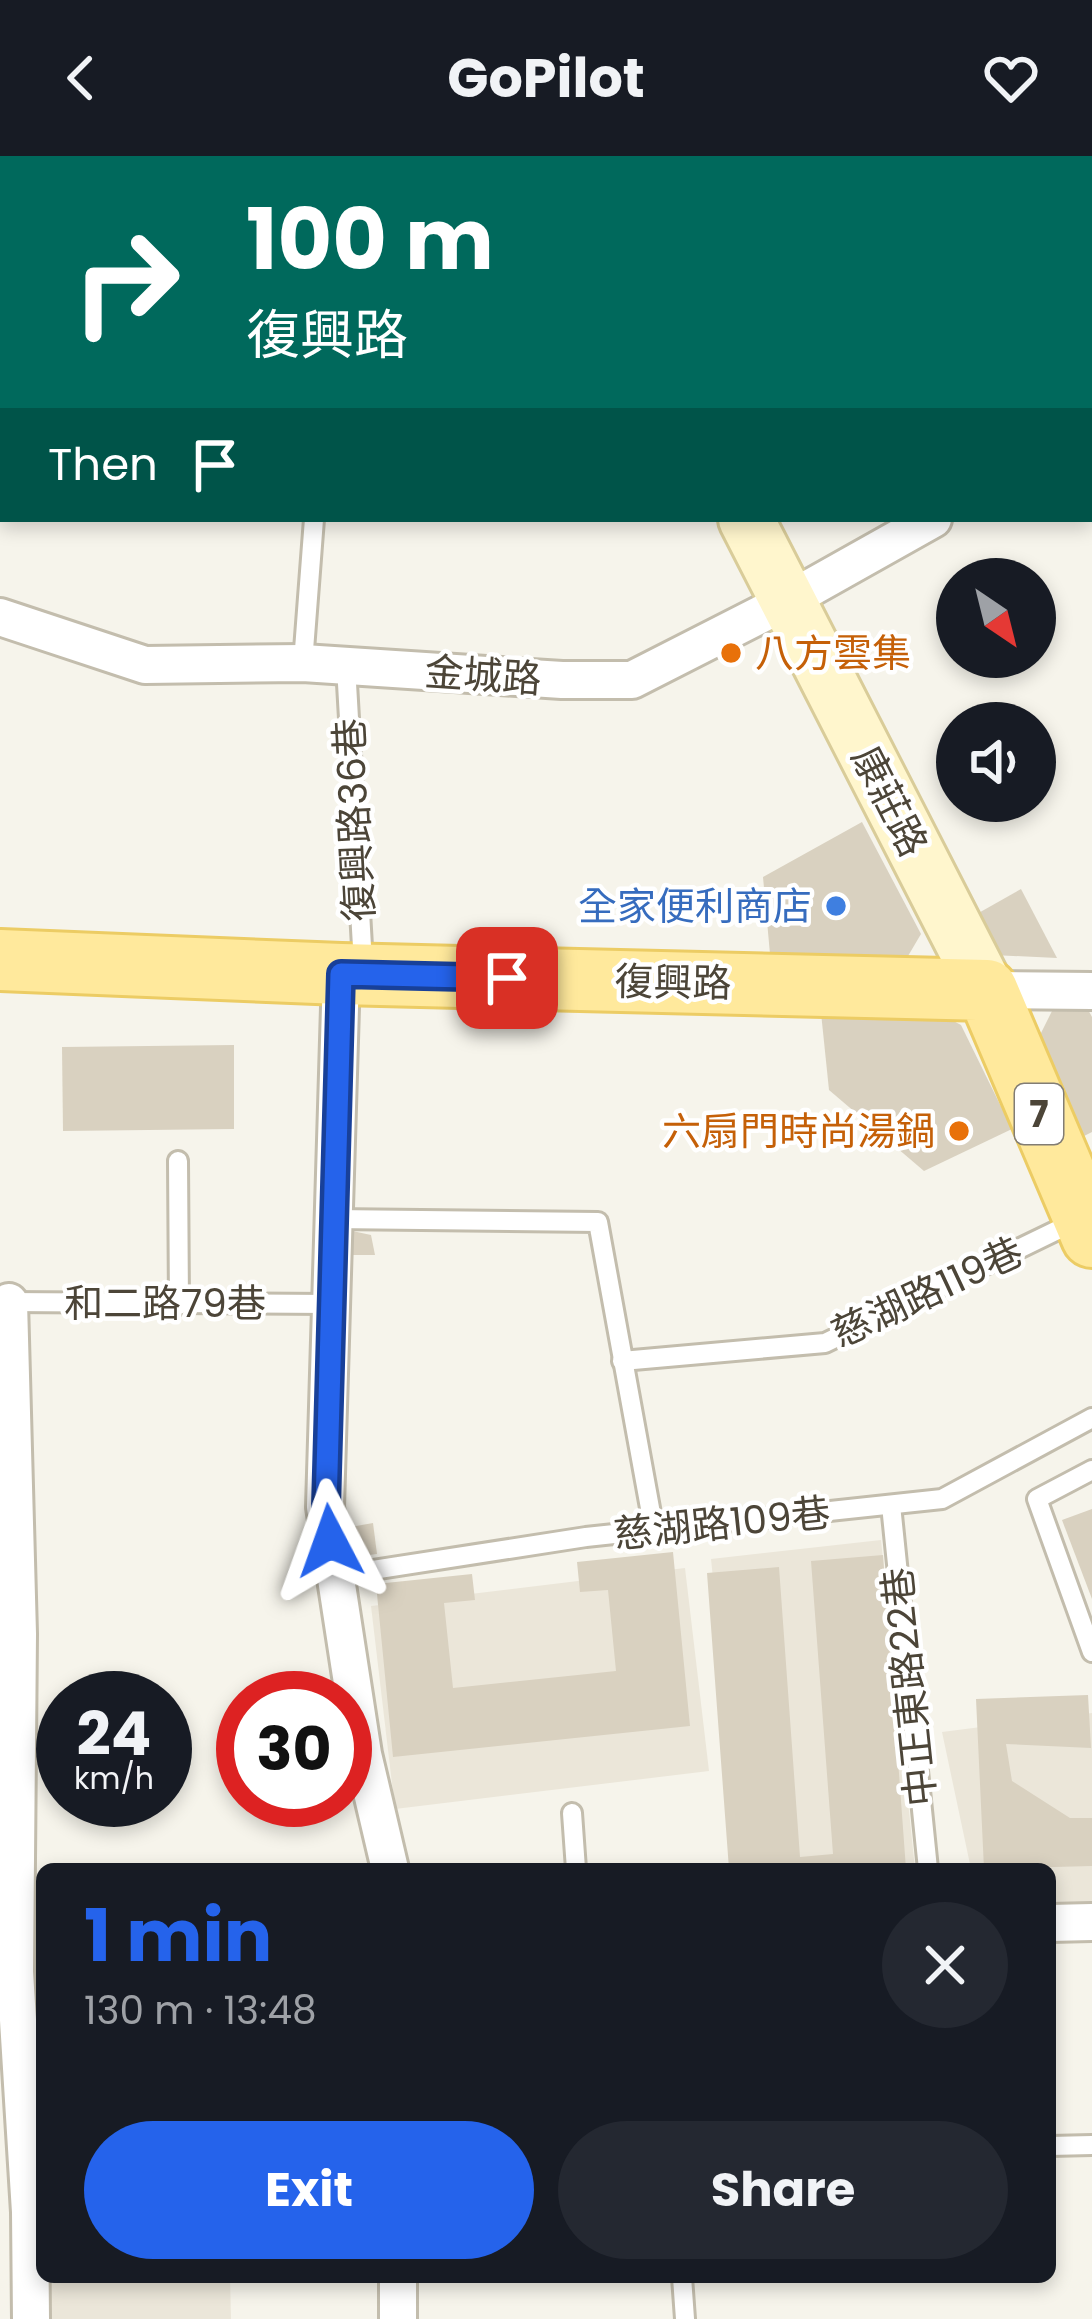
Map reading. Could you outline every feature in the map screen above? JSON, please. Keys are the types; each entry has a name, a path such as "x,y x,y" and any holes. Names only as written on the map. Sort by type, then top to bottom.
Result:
{"main road":[{"name":"復興路","path":"0,960 987,990"},
{"name":"7","path":"987,990 1087,1227"}],"street":[{"name":"康莊路","path":"748,522 987,990"},
{"name":"金城路","path":"0,617 145,665 303,663 632,680 928,522"},
{"path":"352,974 333,1219 326,1507 363,1754 389,1863"},
{"path":"987,990 1092,991"},
{"path":"5,1302 9,1634 29,1971 36,2212 31,2319"},
{"path":"1056,1923 1092,1922"},
{"path":"398,2283 398,2319"}],"lane":[{"path":"303,663 314,522"},
{"name":"復興路36巷","path":"346,666 352,974"},
{"path":"178,1161 179,1305"},
{"path":"333,1219 598,1222 654,1530"},
{"name":"慈湖路119巷","path":"622,1361 825,1343 1087,1227"},
{"name":"和二路79巷","path":"5,1302 330,1304"},
{"name":"慈湖路109巷","path":"334,1576 654,1530 942,1499 1092,1418"},
{"path":"1092,1470 1037,1499 1092,1652"},
{"name":"中正東路22巷","path":"891,1504 927,1863"},
{"path":"572,1813 576,1863"},
{"path":"1056,2146 1092,2145"},
{"path":"682,2283 685,2319"}],"shaded area":[{"path":"881,1540 914,1863 742,1863 711,1559"},
{"path":"685,1568 709,1771 395,1809 371,1606"},
{"path":"1092,1713 1092,1902 1056,1902 1056,1863 970,1863 942,1732"},
{"path":"49,2283 230,2283 231,2319 50,2319"}],"building":[{"name":"全家便利商店","path":"862,822 921,934 908,956 770,954 763,877"},
{"path":"1021,889 1057,958 993,955 975,915"},
{"path":"820,1003 925,1006 961,1025 1012,1129 924,1171 829,1090"},
{"path":"1086,1006 1092,1017 1092,1132 1084,1136 1039,1037 1052,1011"},
{"path":"234,1045 234,1129 63,1131 62,1047"},
{"path":"343,1229 371,1235 375,1255 342,1255"},
{"path":"1092,1509 1092,1599 1062,1520"},
{"path":"373,1523 377,1554 352,1557 345,1528"},
{"path":"673,1552 690,1726 393,1757 376,1584 472,1574 475,1600 444,1603 453,1688 616,1671 608,1590 580,1592 577,1562"},
{"path":"883,1555 906,1863 729,1863 707,1573 779,1567 800,1857 833,1854 811,1561"},
{"path":"1088,1695 1091,1748 1006,1744 1012,1781 1070,1818 1092,1818 1092,1866 984,1863 976,1699"}],"place":[{"name":"八方雲集","path":"731,653"},
{"name":"全家便利商店","path":"836,906"},
{"name":"六扇門時尚湯鍋","path":"959,1131"}],"route":[{"path":"330,1541 326,1507 341,974 507,978"}]}
